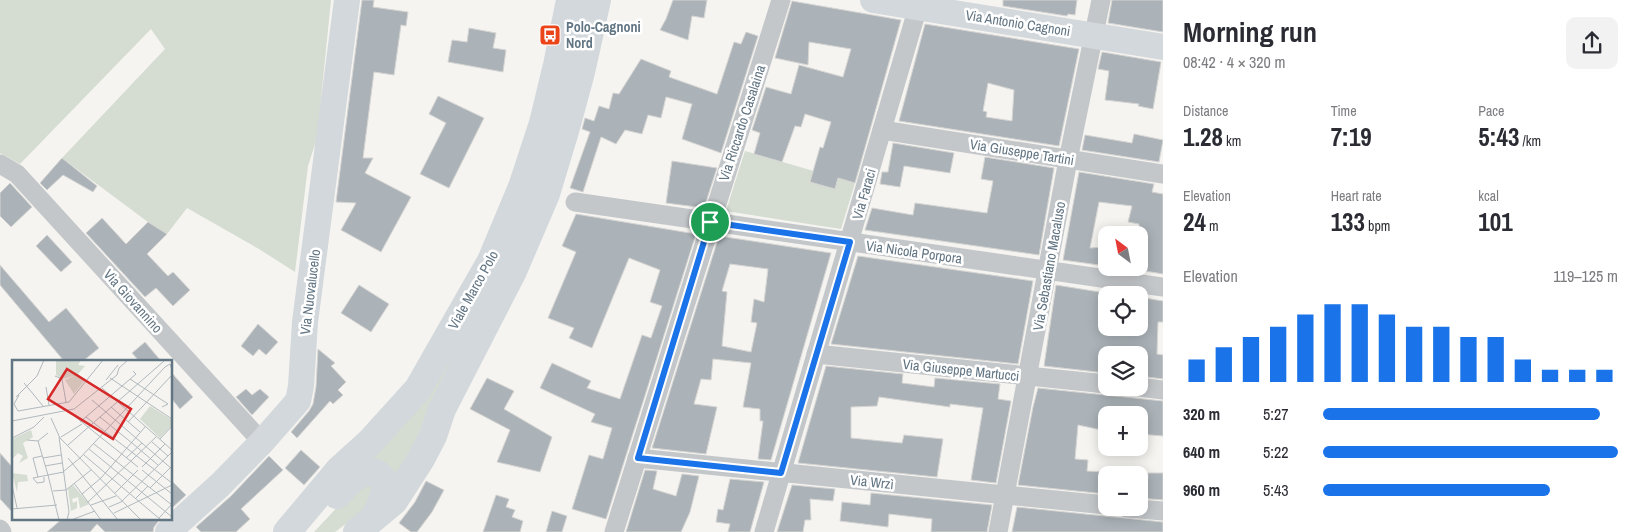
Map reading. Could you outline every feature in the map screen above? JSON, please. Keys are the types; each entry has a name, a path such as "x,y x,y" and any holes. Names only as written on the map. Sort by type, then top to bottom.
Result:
{"main road":[{"name":"Via Nuovalucello","path":"168,532 220,485 262,442 298,401 301,386 305,322 347,0"},
{"name":"Viale Marco Polo","path":"287,532 339,470 370,442 418,388 491,261 522,187 543,122 570,0"},
{"name":"Viale Marco Polo","path":"366,525 394,501 422,459 442,410 521,254 546,194 566,132 582,72 596,0"},
{"name":"Via Antonio Cagnoni","path":"873,0 919,4 1163,47"},
{"path":"295,532 326,507 352,480 360,474 369,471 381,477 385,485 384,497 366,525"}],"street":[{"name":"Via Riccardo Casalaina","path":"614,532 781,0"},
{"name":"Via Sebastiano Macaluso","path":"998,532 1068,160 1101,0"},
{"name":"Via Faraci","path":"764,532 919,4"},
{"name":"Via Giuseppe Tartini","path":"882,130 1163,174"},
{"name":"Via Giovannino","path":"0,164 17,174 262,442"},
{"name":"Via Nicola Porpora","path":"575,202 1163,286"},
{"name":"Via Giuseppe Martucci","path":"816,354 1098,383"},
{"path":"1148,388 1163,390"},
{"name":"Via Wrzì","path":"638,458 1098,504"},
{"path":"1148,510 1163,511"}],"shaded area":[{"path":"0,0 331,0 317,138 308,166 295,272 187,208 167,234 62,158 165,49 151,29 20,164 0,153"},
{"path":"745,151 855,183 841,229 726,211"},
{"path":"538,191 427,413 414,446 394,481 368,463"},
{"path":"375,482 363,511 335,532 314,532 358,485"}],"building":[{"path":"362,0 374,0 373,7 408,12 406,26 401,25 394,75 374,72 363,158 373,158 365,173 411,197 381,252 341,230 356,203 336,202"},
{"path":"673,0 707,0 704,18 692,16 688,40 660,30"},
{"path":"1003,0 1077,0 1075,15 1068,14 1067,16 1003,6"},
{"path":"1112,0 1163,0 1163,32 1108,23"},
{"path":"792,1 901,20 855,183 838,178 835,189 810,182 820,147 823,148 831,122 805,114 801,127 795,126 782,162 754,154 760,133 752,130 766,87 791,94 799,65 843,77 851,49 809,42 808,65 775,58"},
{"path":"925,24 1079,49 1059,146 899,121","holes":["988,83 1014,90 1012,121 986,117 987,112 983,111"]},
{"path":"469,28 496,33 493,48 506,50 503,72 448,62 452,40 467,42"},
{"path":"746,32 758,36 721,153 682,139 692,104 666,97 661,118 648,115 642,134 625,130 616,144 601,137 583,192 570,188 590,132 582,129 585,118 594,121 599,106 609,109 613,93 619,94 641,59 671,71 669,77 717,94 734,42 741,44"},
{"path":"1102,52 1161,62 1153,109 1138,106 1139,104 1105,100 1109,71 1098,69"},
{"path":"438,96 484,118 449,188 420,174 446,123 429,114"},
{"path":"1134,134 1163,140 1159,162 1082,150 1085,135 1132,143"},
{"path":"893,143 954,153 950,173 904,166 900,187 880,184 882,172 888,172"},
{"path":"985,157 1054,168 1039,255 865,230 872,208 913,215 915,203 987,213 993,181 981,179"},
{"path":"62,158 97,186 93,192 63,175 47,190 40,183"},
{"path":"672,161 717,168 704,208 666,203"},
{"path":"1079,172 1154,184 1152,192 1163,194 1163,274 1148,272 1148,226 1139,226 1139,224 1128,222 1132,206 1099,202 1090,248 1098,248 1098,265 1063,260"},
{"path":"10,183 32,207 11,227 0,216 0,193"},
{"path":"576,214 696,234 606,519 572,509 589,455 603,459 612,428 591,422 595,414 540,388 552,363 591,381 587,388 620,399 642,335 651,338 662,306 650,302 660,270 629,258 592,348 569,338 574,328 548,318 576,252 562,246"},
{"path":"102,218 126,244 148,222 167,234 147,254 168,276 173,272 190,290 173,306 156,288 145,297 86,233"},
{"path":"47,235 72,262 61,272 36,246"},
{"path":"719,236 831,253 771,460 758,459 763,421 760,421 760,409 743,407 751,363 713,359 711,380 701,379 694,404 717,407 706,454 652,448","holes":["730,264 768,269 764,302 754,299 751,322 757,323 751,352 722,346 727,292 722,291"]},
{"path":"858,256 1033,281 1018,364 831,344"},
{"path":"0,265 49,322 66,308 99,348 84,360 63,360 0,285"},
{"path":"359,285 389,304 371,332 341,313"},
{"path":"1056,285 1098,292 1098,336 1148,336 1148,298 1163,301 1163,322 1158,322 1157,354 1163,355 1163,379 1148,377 1148,346 1098,346 1098,372 1044,366"},
{"path":"258,324 278,342 266,355 259,349 253,356 241,346"},
{"path":"145,342 160,360 138,360 132,353"},
{"path":"318,349 335,363 331,366 346,382 338,390 343,395 333,404 330,401 297,438 291,432 313,404"},
{"path":"826,366 903,374 902,383 934,387 935,378 1000,384 998,399 1011,401 996,483 971,480 983,408 950,404 950,407 879,397 877,406 851,407 851,438 902,443 904,435 943,439 937,477 798,463"},
{"path":"172,373 193,397 180,409 172,399"},
{"path":"487,378 514,391 504,409 552,437 540,472 497,462 510,430 470,409"},
{"path":"1038,388 1098,394 1098,396 1163,401 1163,436 1148,435 1148,406 1098,406 1098,429 1078,425 1075,459 1088,460 1087,471 1098,472 1098,493 1018,485"},
{"path":"246,389 252,395 260,389 269,397 252,415 236,397"},
{"path":"301,450 320,467 304,485 285,468"},
{"path":"0,453 12,467 12,512 0,499"},
{"path":"269,456 283,470 241,509 250,519 236,532 201,532 196,527 231,496"},
{"path":"645,470 657,471 653,489 676,496 682,474 699,476 690,512 681,532 626,532"},
{"path":"1148,473 1163,473 1163,500 1148,499"},
{"path":"730,479 764,482 750,532 728,532 730,524 716,522 718,509 723,510"},
{"path":"172,481 186,495 172,508"},
{"path":"426,481 444,490 432,512 417,532 411,532 399,523 415,502"},
{"path":"792,485 835,489 833,501 810,499 811,520 805,520 803,532 777,532"},
{"path":"871,493 992,505 987,532 931,532 932,519 889,514 888,527 840,521 842,502 870,505"},
{"path":"496,495 509,499 506,507 515,510 512,517 523,521 520,532 483,532"},
{"path":"1017,507 1163,522 1163,532 1012,532"},
{"path":"552,511 567,516 562,532 546,532"},
{"path":"61,520 159,520 153,532 105,532 97,524 90,532 47,532"}],"place":[{"name":"Polo-Cagnoni Nord","path":"550,35"}],"route":[{"path":"710,222 850,242 781,473 638,458 710,222"}]}
